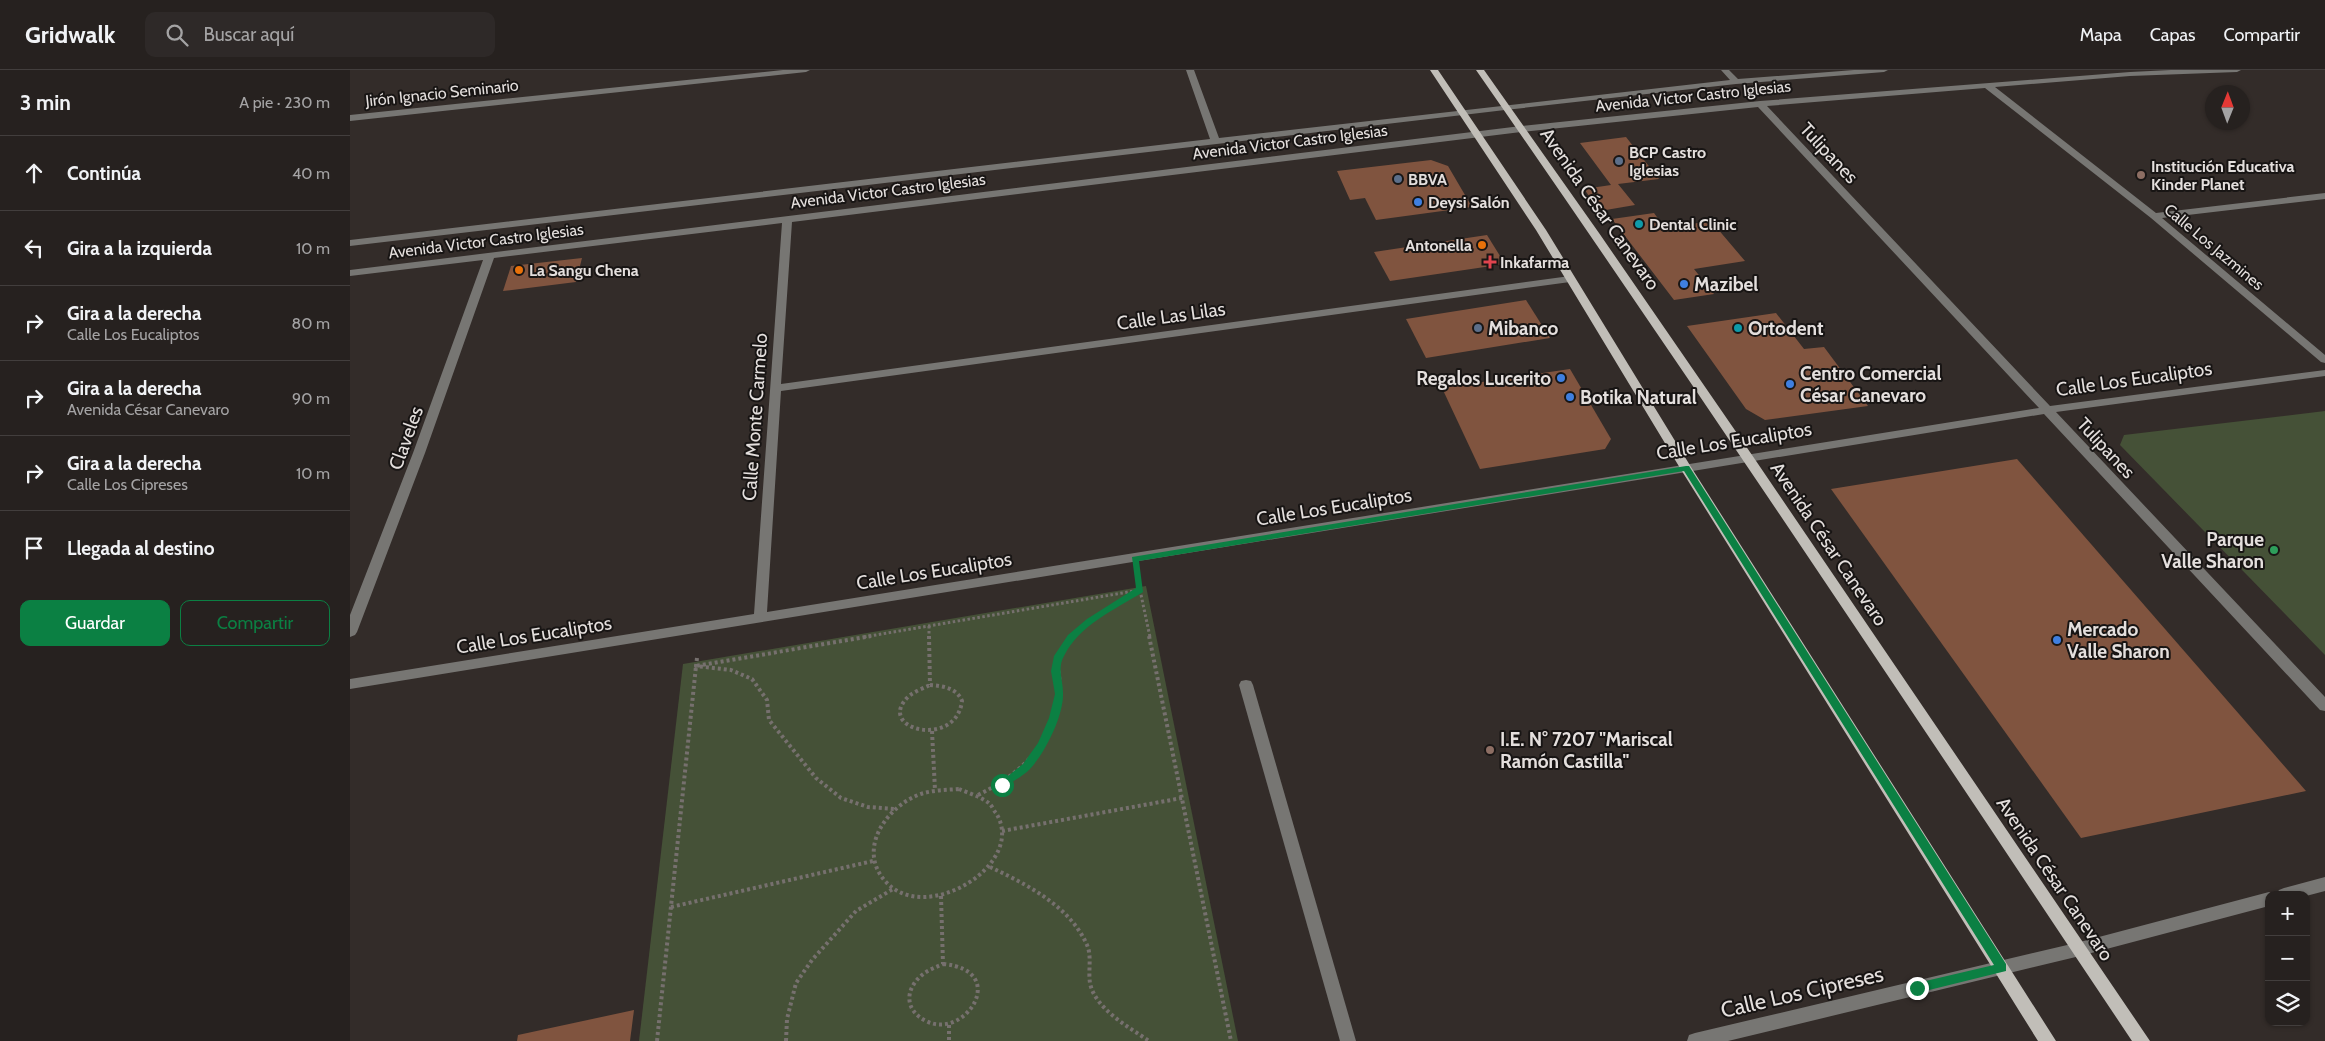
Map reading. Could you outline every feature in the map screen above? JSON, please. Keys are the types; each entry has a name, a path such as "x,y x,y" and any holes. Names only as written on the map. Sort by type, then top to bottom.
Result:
{"main road":[{"path":"1434,70 1541,230 1686,468 2048,1041"},
{"name":"Avenida César Canevaro","path":"1480,70 1596,235 2142,1041"}],"street":[{"name":"Jirón Ignacio Seminario","path":"350,118 806,70"},
{"path":"1190,70 1215,140"},
{"path":"1724,70 1736,82"},
{"name":"Avenida Victor Castro Iglesias","path":"350,243 1505,107 1736,82 1884,70"},
{"name":"Avenida Victor Castro Iglesias","path":"350,273 1520,129 1760,104 1987,85 2130,74 2237,70"},
{"name":"Calle Los Jazmines","path":"1987,85 2154,216 2325,360"},
{"name":"Tulipanes","path":"1760,104 2325,706"},
{"path":"2154,216 2325,196"},
{"name":"Calle Monte Carmelo","path":"760,617 787,219"},
{"name":"Claveles","path":"350,632 420,453 490,255"},
{"name":"Calle Las Lilas","path":"776,388 1570,279"},
{"name":"Calle Los Eucaliptos","path":"350,684 760,617 1134,559 2047,410 2325,373"},
{"path":"1246,685 1348,1041"},
{"path":"2299,891 2325,884"},
{"name":"Calle Los Cipreses","path":"1694,1041 2080,949 2265,900"}],"path":[{"path":"1134,559 1231,1041"},
{"path":"696,666 1140,590"},
{"path":"978,795 1002,785 1026,767 1042,745 1053,718 1059,694 1056,671 1059,656 1072,638 1090,621 1140,590"},
{"path":"928,626 930,685"},
{"path":"657,1041 701,627"},
{"path":"696,666 731,670 752,679 767,700 769,720 816,778 841,798 868,807 896,809"},
{"path":"930,685 950,687 957,692 961,699 958,715 932,731 913,730 906,726 900,713 906,698 912,693 930,685"},
{"path":"932,731 935,790"},
{"path":"958,789 978,795 990,802 998,813 1002,831 998,853 990,867 976,880 941,896 906,895 893,889 881,879 873,867 875,836 896,809 915,797 935,790 958,789"},
{"path":"1002,831 1182,798"},
{"path":"671,907 873,861"},
{"path":"990,867 1031,886 1054,902 1073,924 1088,947 1088,968 1094,996 1149,1041"},
{"path":"786,1041 787,1019 796,983 812,960 856,911 893,889"},
{"path":"941,896 943,964"},
{"path":"943,964 965,968 974,974 977,983 978,995 974,1005 967,1014 949,1025 932,1028 923,1024 914,1018 909,1011 908,1001 915,981 928,970 943,964"},
{"path":"949,1025 949,1041"}],"green space":[{"name":"Parque Valle Sharon","path":"2325,411 2325,655 2120,445 2124,435"},
{"path":"1146,586 1238,1041 639,1041 683,664"}],"building":[{"name":"BCP Castro Iglesias","path":"1626,137 1659,179 1618,184 1635,205 1600,211 1584,189 1611,185 1580,143"},
{"path":"1431,160 1448,166 1472,207 1376,220 1365,198 1350,200 1337,171"},
{"path":"1654,213 1665,228 1711,221 1745,261 1694,269 1714,294 1674,300 1612,219"},
{"path":"1487,235 1505,264 1390,281 1374,252"},
{"path":"582,258 576,282 503,291 511,266"},
{"name":"Mibanco","path":"1526,300 1550,338 1426,358 1406,319"},
{"name":"Centro Comercial César Canevaro","path":"1776,313 1804,349 1824,347 1868,406 1765,420 1746,409 1687,326"},
{"path":"1570,369 1611,439 1605,449 1480,469 1442,388"},
{"name":"Mercado Valle Sharon","path":"2017,459 2306,791 2081,838 1831,489"},
{"path":"634,1010 630,1041 517,1041 518,1035"}],"place":[{"name":"BCP Castro Iglesias","path":"1619,161"},
{"name":"Institución Educativa Kinder Planet","path":"2141,175"},
{"name":"BBVA","path":"1398,179"},
{"name":"Deysi Salón","path":"1418,202"},
{"name":"Dental Clinic","path":"1639,224"},
{"name":"Antonella","path":"1482,245"},
{"name":"Inkafarma","path":"1490,262"},
{"name":"La Sangu Chena","path":"519,270"},
{"name":"Mazibel","path":"1684,284"},
{"name":"Mibanco","path":"1478,328"},
{"name":"Ortodent","path":"1738,328"},
{"name":"Regalos Lucerito","path":"1561,378"},
{"name":"Centro Comercial César Canevaro","path":"1790,384"},
{"name":"Botika Natural","path":"1570,397"},
{"name":"Parque Valle Sharon","path":"2274,550"},
{"name":"Mercado Valle Sharon","path":"2057,640"},
{"name":"I.E. N° 7207 \"Mariscal Ramón Castilla\"","path":"1490,750"}],"route":[{"path":"1002,785 1026,767 1042,745 1053,718 1059,694 1056,671 1059,656 1072,638 1090,621 1140,590 1134,559 1686,468 2002,968 1917,988"}]}
